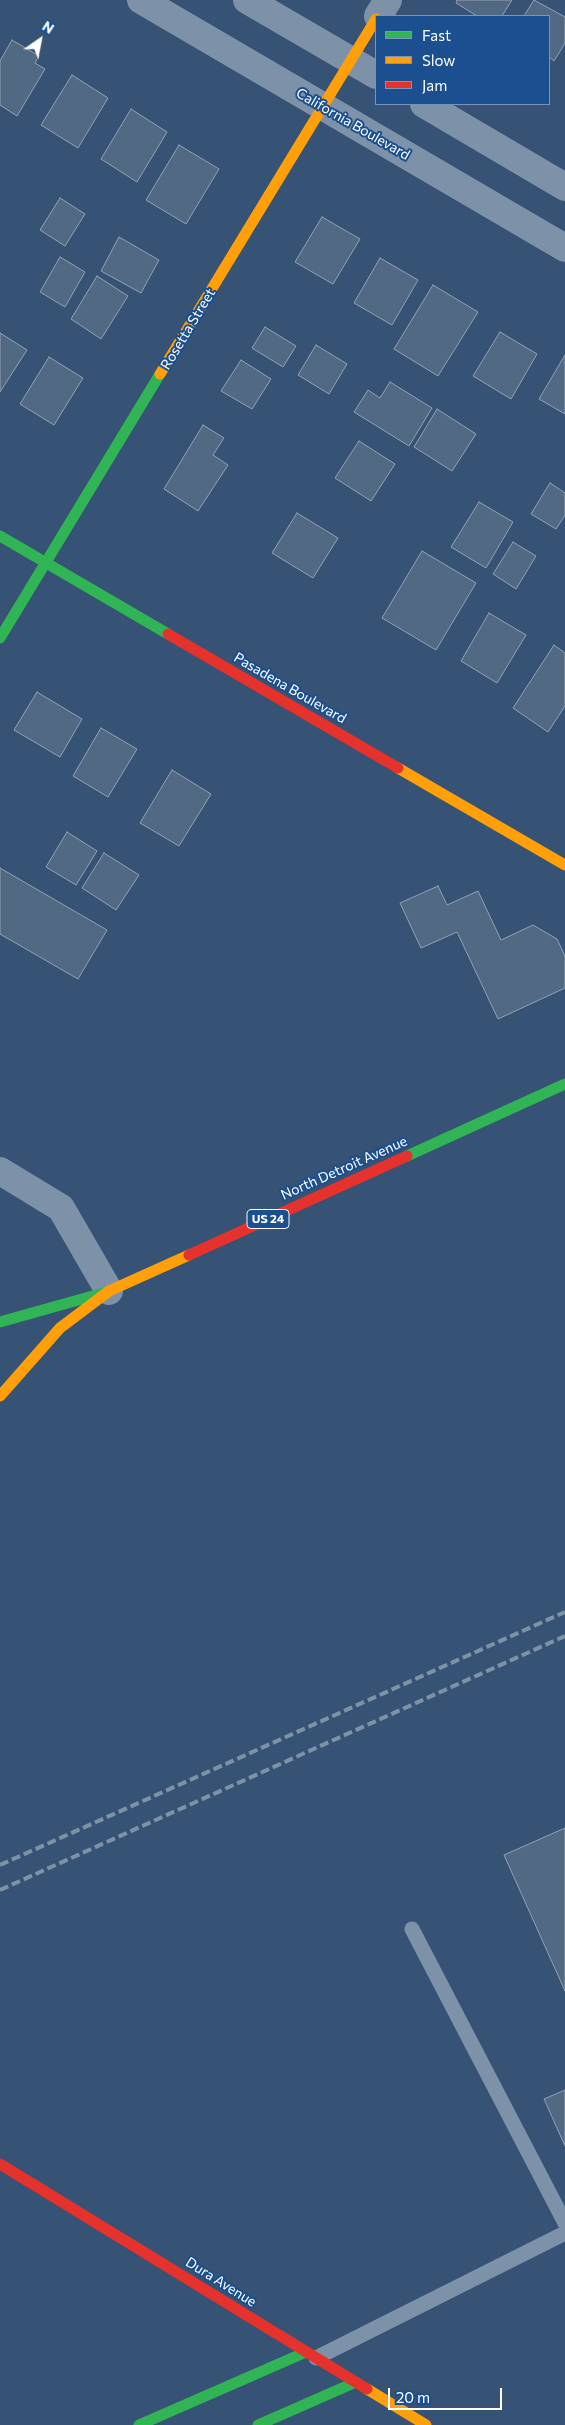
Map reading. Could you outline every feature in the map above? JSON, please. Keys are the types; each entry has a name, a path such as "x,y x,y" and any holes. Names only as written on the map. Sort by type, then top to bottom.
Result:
{"street":[{"name":"California Boulevard","path":"141,0 565,248"},
{"path":"247,0 375,74"},
{"name":"Rosetta Street","path":"379,15 388,0"},
{"name":"Rosetta Street","path":"0,638 375,21"},
{"path":"426,105 565,186"},
{"name":"Pasadena Boulevard","path":"0,536 565,866"},
{"name":"North Detroit Avenue","path":"0,1322 109,1291 565,1084"},
{"path":"0,1171 61,1208 109,1291"},
{"name":"North Detroit Avenue","path":"0,1396 60,1328 109,1291"},
{"name":"Dura Avenue","path":"0,2164 426,2425"},
{"path":"139,2425 311,2355"},
{"path":"258,2425 356,2382"}],"lane":[{"path":"412,1929 565,2223"},
{"path":"311,2355 565,2233"}],"building":[{"path":"457,0 512,0 503,15 475,15 456,3"},
{"path":"534,0 565,17 565,43 554,61 550,58 550,15 525,15"},
{"path":"12,40 39,56 35,63 45,69 17,116 0,105 0,61"},
{"path":"72,75 108,98 78,148 41,125"},
{"path":"131,109 167,132 137,182 101,159"},
{"path":"179,145 219,169 186,224 146,200"},
{"path":"60,198 85,214 65,246 40,230"},
{"path":"322,217 360,239 333,284 295,262"},
{"path":"119,237 159,260 141,293 101,271"},
{"path":"60,257 85,272 65,307 40,292"},
{"path":"380,258 418,280 392,325 354,303"},
{"path":"97,276 128,296 101,339 71,319"},
{"path":"433,285 478,312 438,376 394,349"},
{"path":"265,327 296,346 283,367 252,348"},
{"path":"500,332 537,354 511,399 473,376"},
{"path":"0,333 27,350 0,392"},
{"path":"316,345 347,364 329,394 298,375"},
{"path":"565,355 565,414 539,399"},
{"path":"49,357 83,378 54,425 20,404"},
{"path":"241,360 271,379 252,409 221,391"},
{"path":"390,382 432,408 409,446 354,412 368,390 380,398"},
{"path":"437,409 476,434 452,471 414,447"},
{"path":"203,425 224,438 213,455 228,465 198,511 164,489"},
{"path":"359,441 395,464 371,501 335,478"},
{"path":"550,483 565,493 565,515 556,529 531,514"},
{"path":"479,502 513,522 486,568 451,547"},
{"path":"297,513 338,538 313,578 272,553"},
{"path":"513,542 536,556 516,589 493,574"},
{"path":"422,551 476,583 436,650 382,618"},
{"path":"489,613 526,635 497,683 461,661"},
{"path":"554,645 565,653 565,706 548,732 513,708"},
{"path":"37,692 82,719 60,757 14,730"},
{"path":"101,728 137,749 108,797 73,776"},
{"path":"172,770 211,794 179,846 140,823"},
{"path":"67,832 97,851 76,885 46,867"},
{"path":"104,853 139,875 116,910 82,888"},
{"path":"0,868 107,930 78,979 0,934"},
{"path":"438,886 447,905 478,891 501,940 533,925 557,939 565,956 565,988 498,1019 457,932 421,948 400,903"},
{"path":"565,1828 565,1991 504,1855"},
{"path":"565,2090 565,2146 544,2099"}],"railway":[{"path":"0,1865 565,1612"},
{"path":"0,1890 565,1636"}],"traffic: fast":[{"path":"0,638 160,374"},
{"path":"0,536 168,634"},
{"path":"407,1156 565,1084"},
{"path":"0,1322 107,1292"},
{"path":"139,2425 306,2352"},
{"path":"258,2425 356,2382"}],"traffic: slow":[{"path":"160,374 375,21"},
{"path":"398,768 565,865"},
{"path":"0,1396 60,1328 109,1291 189,1255"},
{"path":"367,2389 426,2425"}],"traffic: jam":[{"path":"168,634 398,768"},
{"path":"189,1255 407,1156"},
{"path":"0,2164 367,2389"}]}
